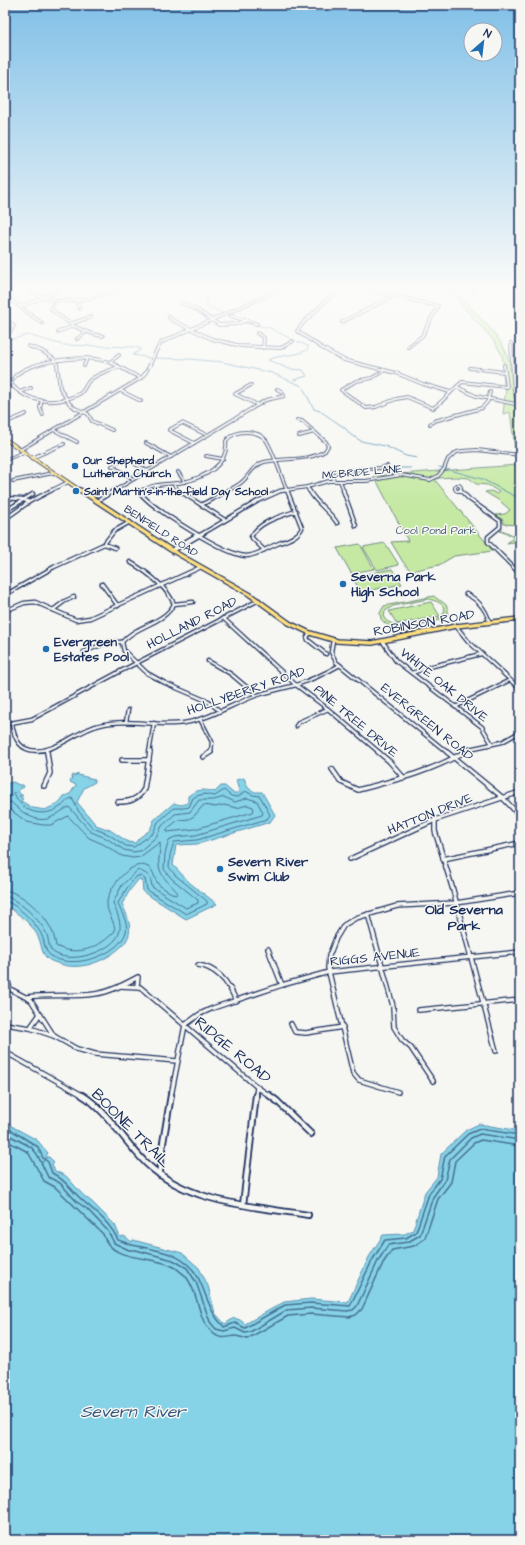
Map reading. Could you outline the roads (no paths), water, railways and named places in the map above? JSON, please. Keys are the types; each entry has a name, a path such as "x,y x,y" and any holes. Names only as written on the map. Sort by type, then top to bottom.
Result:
{"main road":[{"name":"BENFIELD ROAD","path":"5,438 53,473 97,500 172,551 259,600 289,623 310,633 333,640"},
{"name":"ROBINSON ROAD","path":"333,640 356,643 383,642 456,626 489,621 520,619"}],"street":[{"path":"52,362 33,367 14,377 10,384 31,398 42,400 66,398 79,394 85,389 91,380 118,367"},
{"path":"56,362 60,388 66,398 74,407 89,415 92,421 112,430"},
{"path":"84,366 85,362"},
{"path":"110,362 142,378"},
{"path":"5,460 142,378 148,371 151,362"},
{"path":"356,362 385,370 450,392"},
{"path":"512,362 513,389 519,404"},
{"path":"385,370 372,378 356,381 341,390 357,401 361,406 368,409 397,398 404,397 414,398 433,408 442,403 450,392 461,383 466,382 507,387 504,365"},
{"path":"470,368 504,372"},
{"path":"251,385 235,394 258,405"},
{"path":"457,387 476,396 519,404"},
{"path":"20,392 31,388"},
{"path":"513,389 520,388"},
{"path":"97,500 134,480 258,405 271,398 284,396 281,391 277,389"},
{"path":"121,391 141,401"},
{"path":"430,424 434,421 478,410 486,405 490,392"},
{"path":"42,400 40,411 43,415"},
{"path":"5,423 26,414"},
{"path":"201,505 238,484 255,466 276,460 315,456 324,452 327,449 327,444 302,421 297,420"},
{"path":"194,443 169,430 182,423 207,435"},
{"path":"54,430 77,442"},
{"path":"239,432 261,434 266,439 276,460 302,528 301,531 297,535 264,550 250,555 238,555 200,535 141,496 143,490 149,487 174,485 212,471 223,459 227,450 226,441 228,438 239,432"},
{"path":"299,436 314,432"},
{"path":"146,443 171,457"},
{"path":"32,458 64,444"},
{"name":"MCBRIDE LANE","path":"172,551 274,493 334,481 366,480 401,475 430,480 438,476 444,469 447,460 457,452 467,450 502,452 520,455"},
{"path":"206,456 223,459"},
{"path":"134,480 112,466 126,459 148,471"},
{"path":"334,481 331,472 380,468 387,466"},
{"path":"178,472 185,482"},
{"path":"13,482 53,473"},
{"path":"340,481 356,526"},
{"path":"5,519 29,502 68,482"},
{"path":"174,485 180,493 225,520"},
{"path":"307,487 314,500 333,516 337,523"},
{"path":"460,490 469,499 500,521 500,527 488,538 488,542 520,574"},
{"path":"5,510 33,494"},
{"path":"5,498 22,499 29,502"},
{"path":"264,550 251,537 255,529 283,515 296,511"},
{"path":"5,595 54,567 104,544 114,531 130,522"},
{"path":"104,544 115,548"},
{"path":"130,562 140,568 160,586 172,598 174,604 170,612 128,634 122,642 123,650 135,663 159,681 207,701 219,710"},
{"path":"5,611 30,602 38,602 76,620 85,619 118,606 201,567"},
{"path":"102,584 118,606"},
{"path":"466,594 472,597 486,612 489,621"},
{"path":"54,610 65,601 74,597"},
{"name":"HOLLAND ROAD","path":"5,724 12,724 32,719 135,663 259,600"},
{"path":"174,604 193,602"},
{"name":"PINE TREE DRIVE","path":"223,618 296,685 328,709 389,761 404,778"},
{"path":"456,626 462,635 481,654 520,689"},
{"path":"310,633 307,637 308,640 326,654"},
{"name":"EVERGREEN ROAD","path":"333,640 331,654 340,665 502,797 520,816"},
{"path":"84,652 108,642 122,642"},
{"name":"WHITE OAK DRIVE","path":"383,642 393,657 482,727 492,744"},
{"path":"412,673 423,668 481,654"},
{"path":"208,661 231,674 256,696"},
{"name":"HOLLYBERRY ROAD","path":"46,750 90,727 107,723 181,723 200,719 256,696 296,685 321,675 340,665"},
{"path":"455,707 510,680"},
{"path":"296,726 299,722 328,709"},
{"path":"126,722 128,710"},
{"path":"200,719 212,744 211,752 203,757"},
{"path":"118,802 133,800 142,794 154,723"},
{"path":"12,724 17,742 21,746 33,750 46,750 51,770 49,780 44,786"},
{"path":"332,769 340,782 358,790 437,768 469,749 504,741 520,732"},
{"path":"122,760 148,760"},
{"name":"HATTON DRIVE","path":"350,859 435,820 520,792"},
{"path":"435,820 435,831 496,1051"},
{"path":"443,860 520,843"},
{"path":"398,1092 355,1078 353,1073 329,972 330,953 340,932 351,920 397,906 456,904 520,893"},
{"path":"368,914 393,1006 394,1027 400,1037 411,1048 433,1081"},
{"path":"268,948 282,986"},
{"path":"5,952 9,987 16,993 27,997 60,994 88,995 120,986 138,977 137,986 120,986"},
{"name":"RIGGS AVENUE","path":"184,1025 206,1011 329,972 520,952"},
{"path":"198,965 210,967 224,978 232,988 236,1001"},
{"name":"RIDGE ROAD","path":"137,986 257,1087 277,1101 311,1134"},
{"path":"34,1005 38,996"},
{"path":"27,997 34,1005 54,1036"},
{"path":"419,1010 520,1000"},
{"path":"30,1028 40,1014"},
{"path":"5,1024 30,1028 54,1036 77,1048 95,1054 177,1061"},
{"path":"290,1024 295,1032 302,1034 343,1027"},
{"path":"160,1175 160,1161 184,1025"},
{"name":"BOONE TRAIL","path":"5,1052 86,1098 103,1114 147,1164 172,1183 206,1197 243,1205 308,1215"},
{"path":"243,1205 257,1087"}],"water":[{"path":"78,773 78,775 94,779 95,782 84,788 77,802 96,825 110,830 128,842 135,843 150,830 154,820 174,803 183,805 188,802 188,796 194,792 207,790 215,792 221,786 225,786 233,793 238,793 239,791 236,780 244,778 248,788 255,792 262,792 275,815 270,822 198,844 176,845 173,865 190,883 217,904 186,919 143,892 142,881 139,879 130,890 122,904 129,920 130,931 122,946 108,957 100,961 83,966 65,966 47,958 33,928 5,904 5,794 7,792 5,791 5,784 13,782 23,785 24,787 18,792 23,796 19,796 23,799 21,801 33,808 45,810 59,803 64,796 70,794 76,785 70,782 73,775 75,776"},
{"name":"Severn River","path":"5,1121 37,1140 48,1153 42,1163 47,1157 49,1157 54,1162 52,1164 55,1171 66,1176 83,1195 115,1225 120,1237 124,1236 132,1242 133,1240 182,1253 199,1268 208,1286 215,1313 225,1324 234,1318 245,1324 284,1302 311,1299 348,1302 369,1257 383,1235 405,1234 413,1230 425,1192 437,1177 441,1154 466,1130 479,1124 520,1131 520,1540 5,1540"}],"waterway":[{"path":"222,362 272,373 302,386 314,409 320,411 345,428 351,435 361,441 385,446 406,456 417,458"},
{"path":"273,362 289,369 303,370 307,376 294,380"},
{"path":"439,467 443,468"},
{"path":"400,468 411,468"},
{"path":"446,469 482,479 520,499"}],"place":[{"name":"Our Shepherd Lutheran Church","path":"75,466"},
{"name":"Saint Martin's-in-the-field Day School","path":"76,491"},
{"name":"Severna Park High School","path":"343,584"},
{"name":"Evergreen Estates Pool","path":"46,649"},
{"name":"Severn River Swim Club","path":"220,869"}],"district":[{"name":"Old Severna Park","path":"464,918"}],"park label":[{"name":"Cool Pond Park","path":"436,530"}]}
